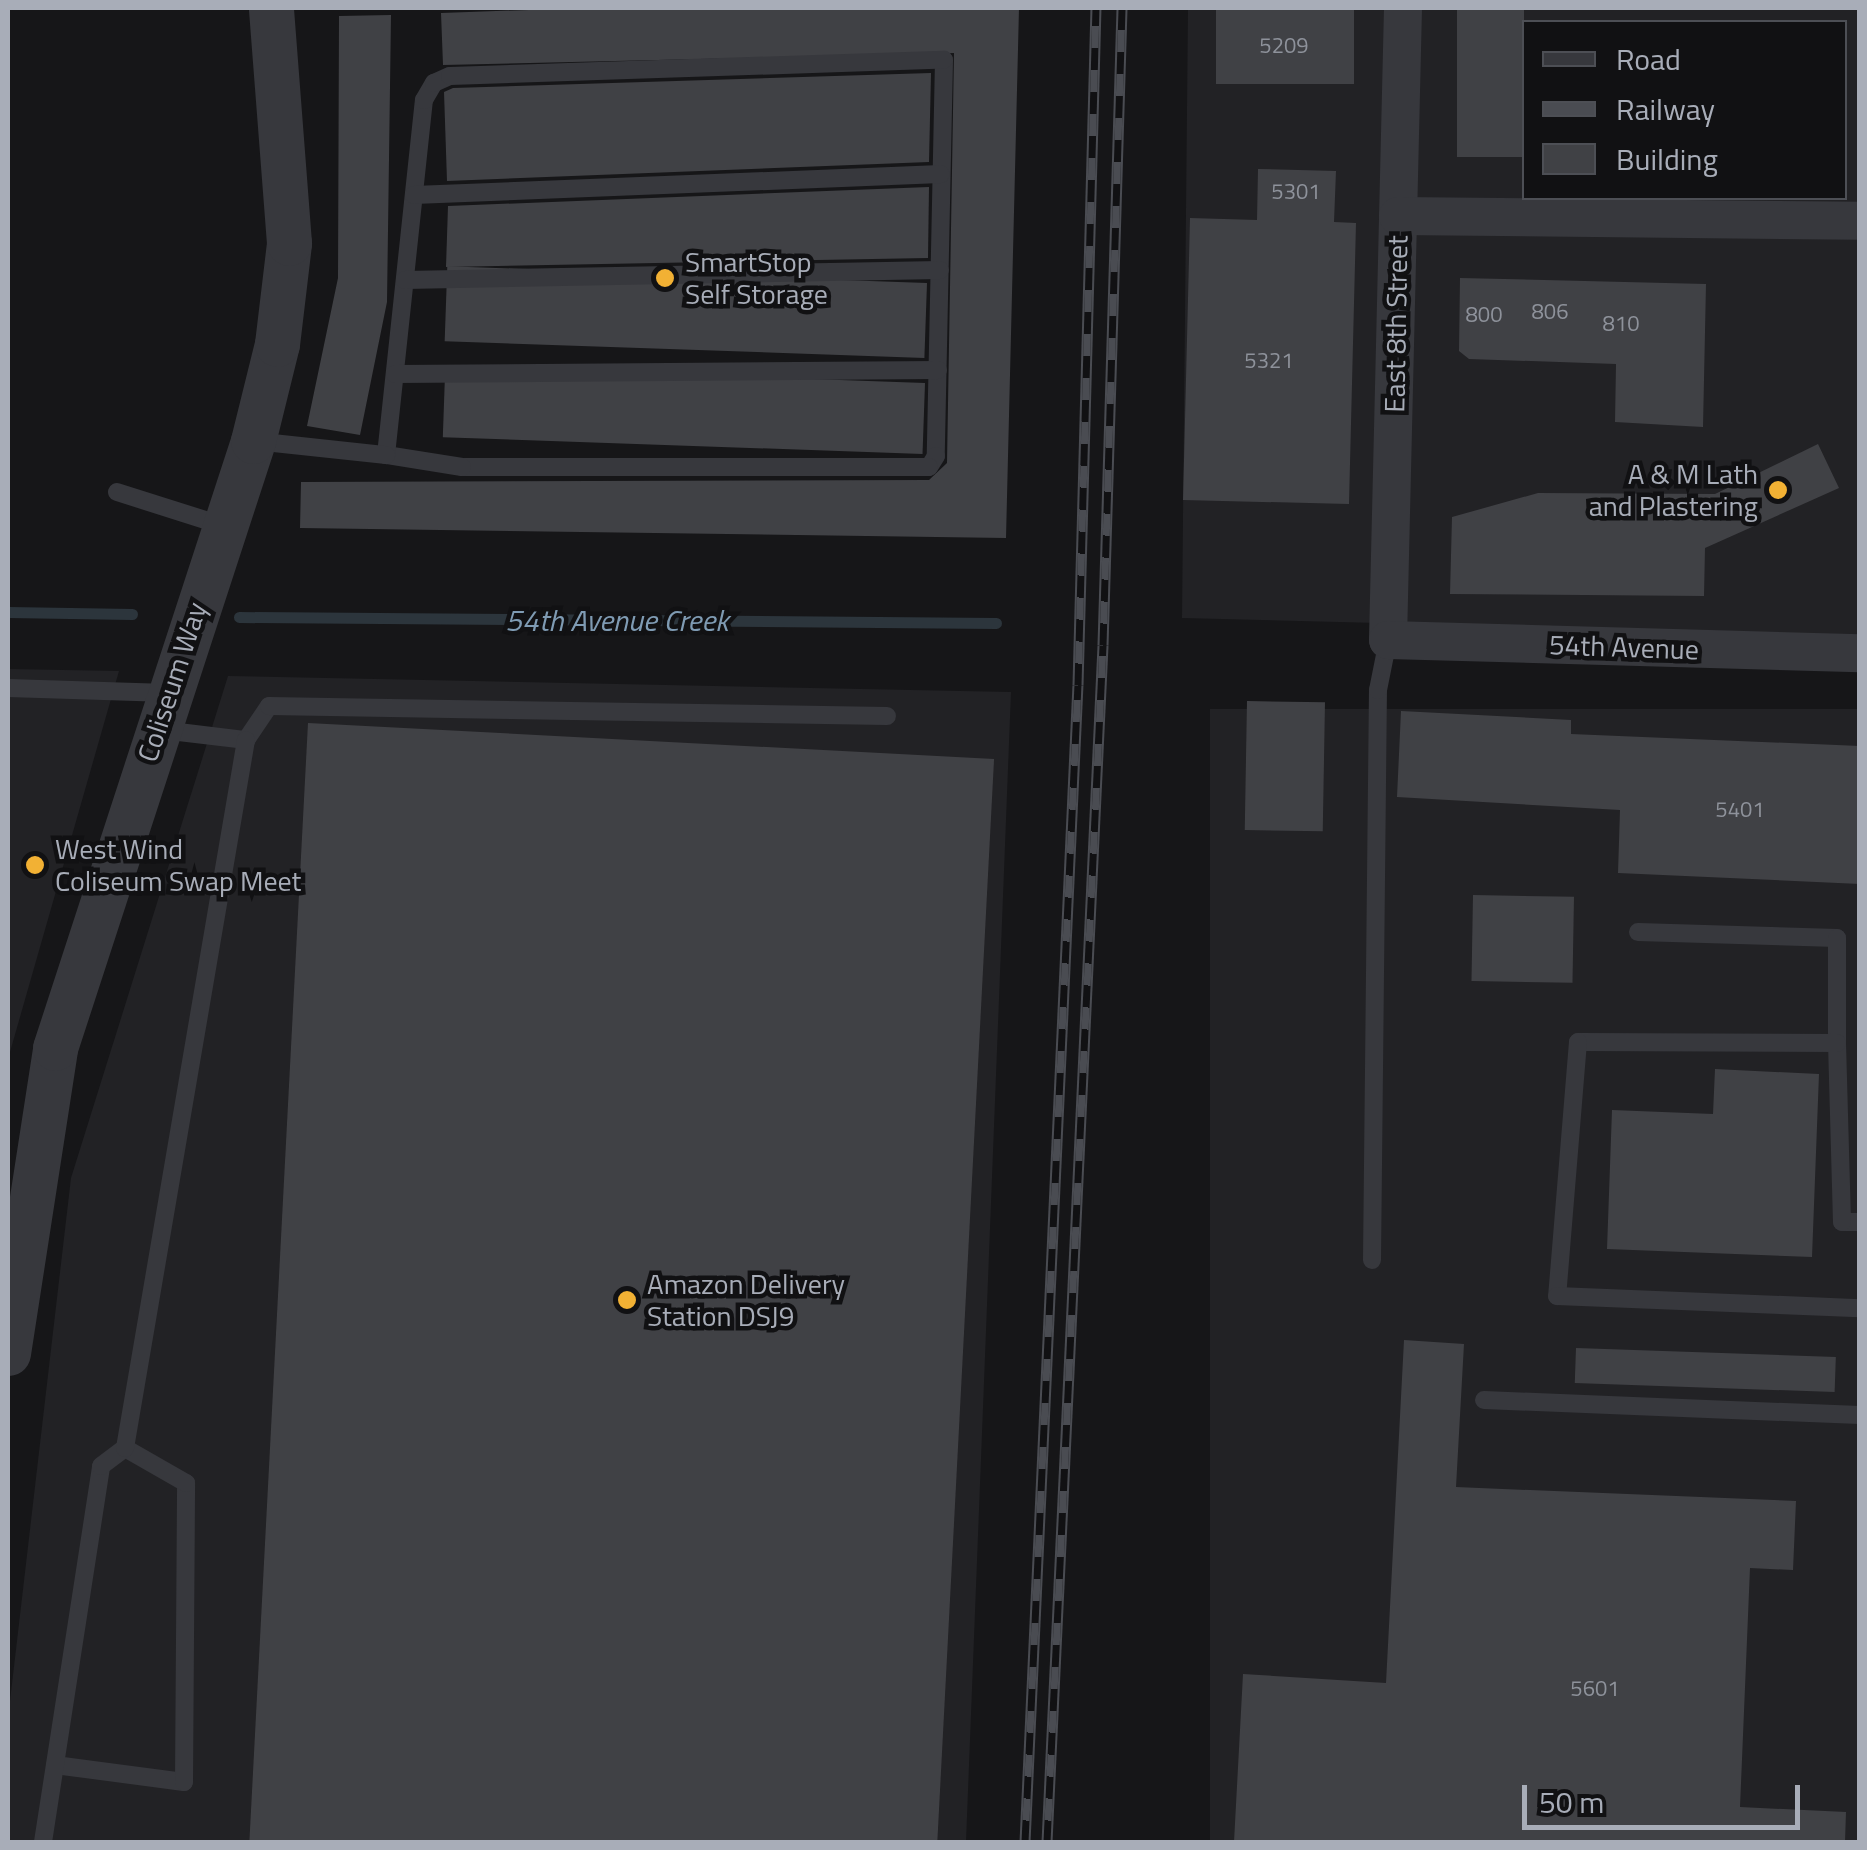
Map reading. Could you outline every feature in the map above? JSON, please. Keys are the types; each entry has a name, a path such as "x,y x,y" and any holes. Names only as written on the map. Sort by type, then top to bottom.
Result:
{"street":[{"name":"Coliseum Way","path":"8,1338 14,1252 55,1048 253,440 289,243 271,8"},
{"name":"East 8th Street","path":"1388,640 1403,8"},
{"path":"1398,216 1860,222"},
{"name":"54th Avenue","path":"1388,640 1860,653"}],"lane":[{"path":"253,440 462,467 916,473 936,456 944,60 450,76 424,100 386,455"},
{"path":"414,195 941,174"},
{"path":"405,280 940,270"},
{"path":"395,374 938,370"},
{"path":"117,492 224,526"},
{"path":"1372,1260 1378,690 1388,640"},
{"path":"8,688 163,711 246,740"},
{"path":"43,1842 102,1466 126,1448 246,740 269,706 887,716"},
{"path":"1638,932 1836,938 1842,1222 1860,1222"},
{"path":"1837,1043 1578,1042 1557,1296 1860,1308"},
{"path":"1484,1400 1860,1415"},
{"path":"55,1765 184,1782 186,1483 126,1448"}],"shaded area":[{"path":"1188,8 1859,8 1859,635 1182,618"},
{"name":"West Wind Coliseum Swap Meet","path":"8,669 119,671 8,1059"},
{"name":"Amazon Delivery Station DSJ9","path":"228,676 1011,692 966,1842 8,1842 8,1718 71,1178"},
{"path":"1210,709 1859,709 1859,1842 1210,1842"}],"building":[{"path":"586,8 1019,8 1006,538 300,528 301,482 929,480 947,463 954,53 443,65 441,13"},
{"path":"1216,8 1354,8 1354,84 1216,84"},
{"path":"1457,8 1524,8 1522,157 1457,157"},
{"path":"391,15 387,302 360,435 307,426 338,278 339,16"},
{"path":"931,73 929,162 447,181 444,92 453,88"},
{"path":"1258,169 1336,171 1334,222 1356,223 1349,504 1183,500 1190,218 1257,220"},
{"path":"929,187 928,258 446,267 448,206"},
{"path":"447,266 927,283 924,358 445,341"},
{"path":"1460,278 1706,284 1703,427 1615,422 1616,364 1469,359 1459,351"},
{"path":"445,366 925,383 923,454 443,437"},
{"path":"1818,444 1839,488 1705,548 1704,596 1450,594 1452,517 1538,493 1715,494"},
{"path":"1247,701 1325,702 1323,831 1245,830"},
{"path":"1401,711 1571,720 1571,734 1860,746 1860,884 1618,873 1620,810 1397,797"},
{"name":"Amazon Delivery Station DSJ9","path":"308,723 994,759 937,1842 249,1841"},
{"path":"1473,895 1574,897 1572,983 1471,981"},
{"path":"1715,1069 1819,1074 1812,1257 1607,1249 1612,1110 1713,1114"},
{"path":"1404,1340 1464,1344 1456,1487 1796,1501 1793,1570 1750,1568 1740,1807 1846,1812 1845,1842 1234,1842 1243,1674 1386,1683"},
{"path":"1576,1348 1836,1357 1835,1392 1575,1383"}],"waterway":[{"name":"54th Avenue Creek","path":"8,612 132,614"},
{"name":"54th Avenue Creek","path":"239,617 996,623"}],"railway":[{"path":"1025,1842 1078,685 1096,8"},
{"path":"1047,1842 1103,645 1122,8"}],"place":[{"name":"SmartStop Self Storage","path":"665,278"},
{"name":"A & M Lath and Plastering","path":"1778,490"},
{"name":"West Wind Coliseum Swap Meet","path":"35,865"},
{"name":"Amazon Delivery Station DSJ9","path":"627,1300"}]}
